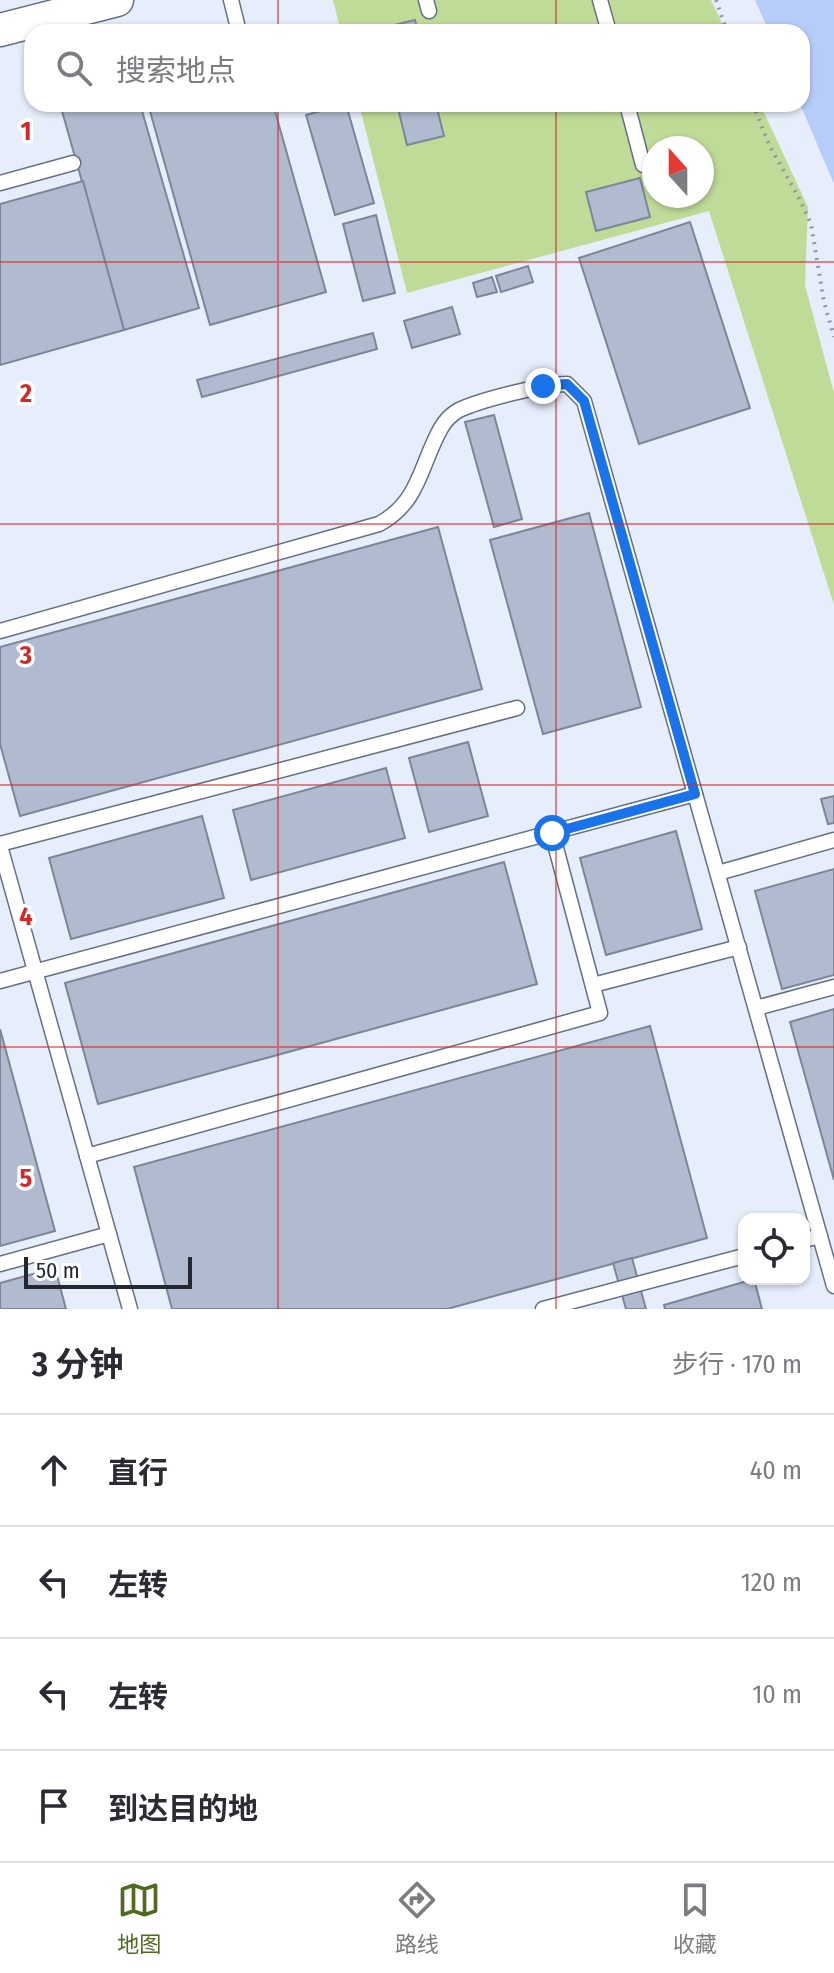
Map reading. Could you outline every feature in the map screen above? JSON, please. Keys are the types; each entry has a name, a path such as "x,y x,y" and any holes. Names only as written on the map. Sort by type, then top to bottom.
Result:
{"street":[{"path":"0,30 117,0"}],"lane":[{"path":"231,0 237,24"},
{"path":"600,0 607,24"},
{"path":"629,112 642,161"},
{"path":"0,183 73,163"},
{"path":"0,631 379,524 393,517 408,502 441,428 455,412 543,386 567,384 584,401 834,1286"},
{"path":"130,1309 0,845 517,708"},
{"path":"0,981 695,794"},
{"path":"87,1156 600,1013 552,833"},
{"path":"718,873 834,840"},
{"path":"593,985 739,947"},
{"path":"756,1008 834,987"},
{"path":"0,1264 109,1234"},
{"path":"810,1238 820,1236"},
{"path":"543,1309 738,1258"}],"path":[{"path":"716,0 724,24"},
{"path":"756,112 769,145 811,224 824,302 834,337"}],"green space":[{"path":"333,0 711,0 722,24 339,24"},
{"path":"361,112 764,112 808,207 805,285 834,393 834,605 709,211 407,293"}],"water":[{"path":"755,0 834,0 834,184 803,112 810,112 810,24 766,24"}],"building":[{"path":"62,112 142,112 199,308 124,330"},
{"path":"150,112 275,112 326,292 210,325"},
{"path":"348,112 374,203 335,215 306,115"},
{"path":"399,112 438,112 444,136 407,145"},
{"path":"640,178 642,208 648,208 650,217 596,231 586,192"},
{"path":"83,181 124,330 0,365 0,204"},
{"path":"376,215 395,293 363,301 343,224"},
{"path":"690,222 750,408 639,444 579,258"},
{"path":"528,266 533,282 501,292 496,276"},
{"path":"492,277 497,292 477,297 473,283"},
{"path":"452,307 460,334 412,348 404,321"},
{"path":"373,333 377,349 202,397 197,380"},
{"path":"494,415 522,519 494,527 465,422"},
{"path":"589,513 641,707 543,734 490,540"},
{"path":"438,527 482,689 20,816 0,744 0,647"},
{"path":"468,742 488,816 429,832 409,758"},
{"path":"386,768 405,838 251,880 233,810"},
{"path":"834,796 834,823 828,824 821,799"},
{"path":"202,816 224,898 71,939 49,858"},
{"path":"676,831 702,929 606,955 580,858"},
{"path":"504,862 537,984 98,1104 65,983"},
{"path":"834,869 834,975 782,989 755,891"},
{"path":"834,1009 834,1180 790,1022"},
{"path":"650,1026 707,1238 447,1309 172,1309 134,1167"},
{"path":"0,1029 55,1231 0,1246"},
{"path":"632,1258 646,1309 626,1309 613,1263"},
{"path":"55,1268 66,1309 0,1309 0,1283"},
{"path":"738,1284 756,1285 762,1309 665,1309 664,1305"}],"route":[{"path":"543,386 567,384 584,401 695,794 552,833"}]}
